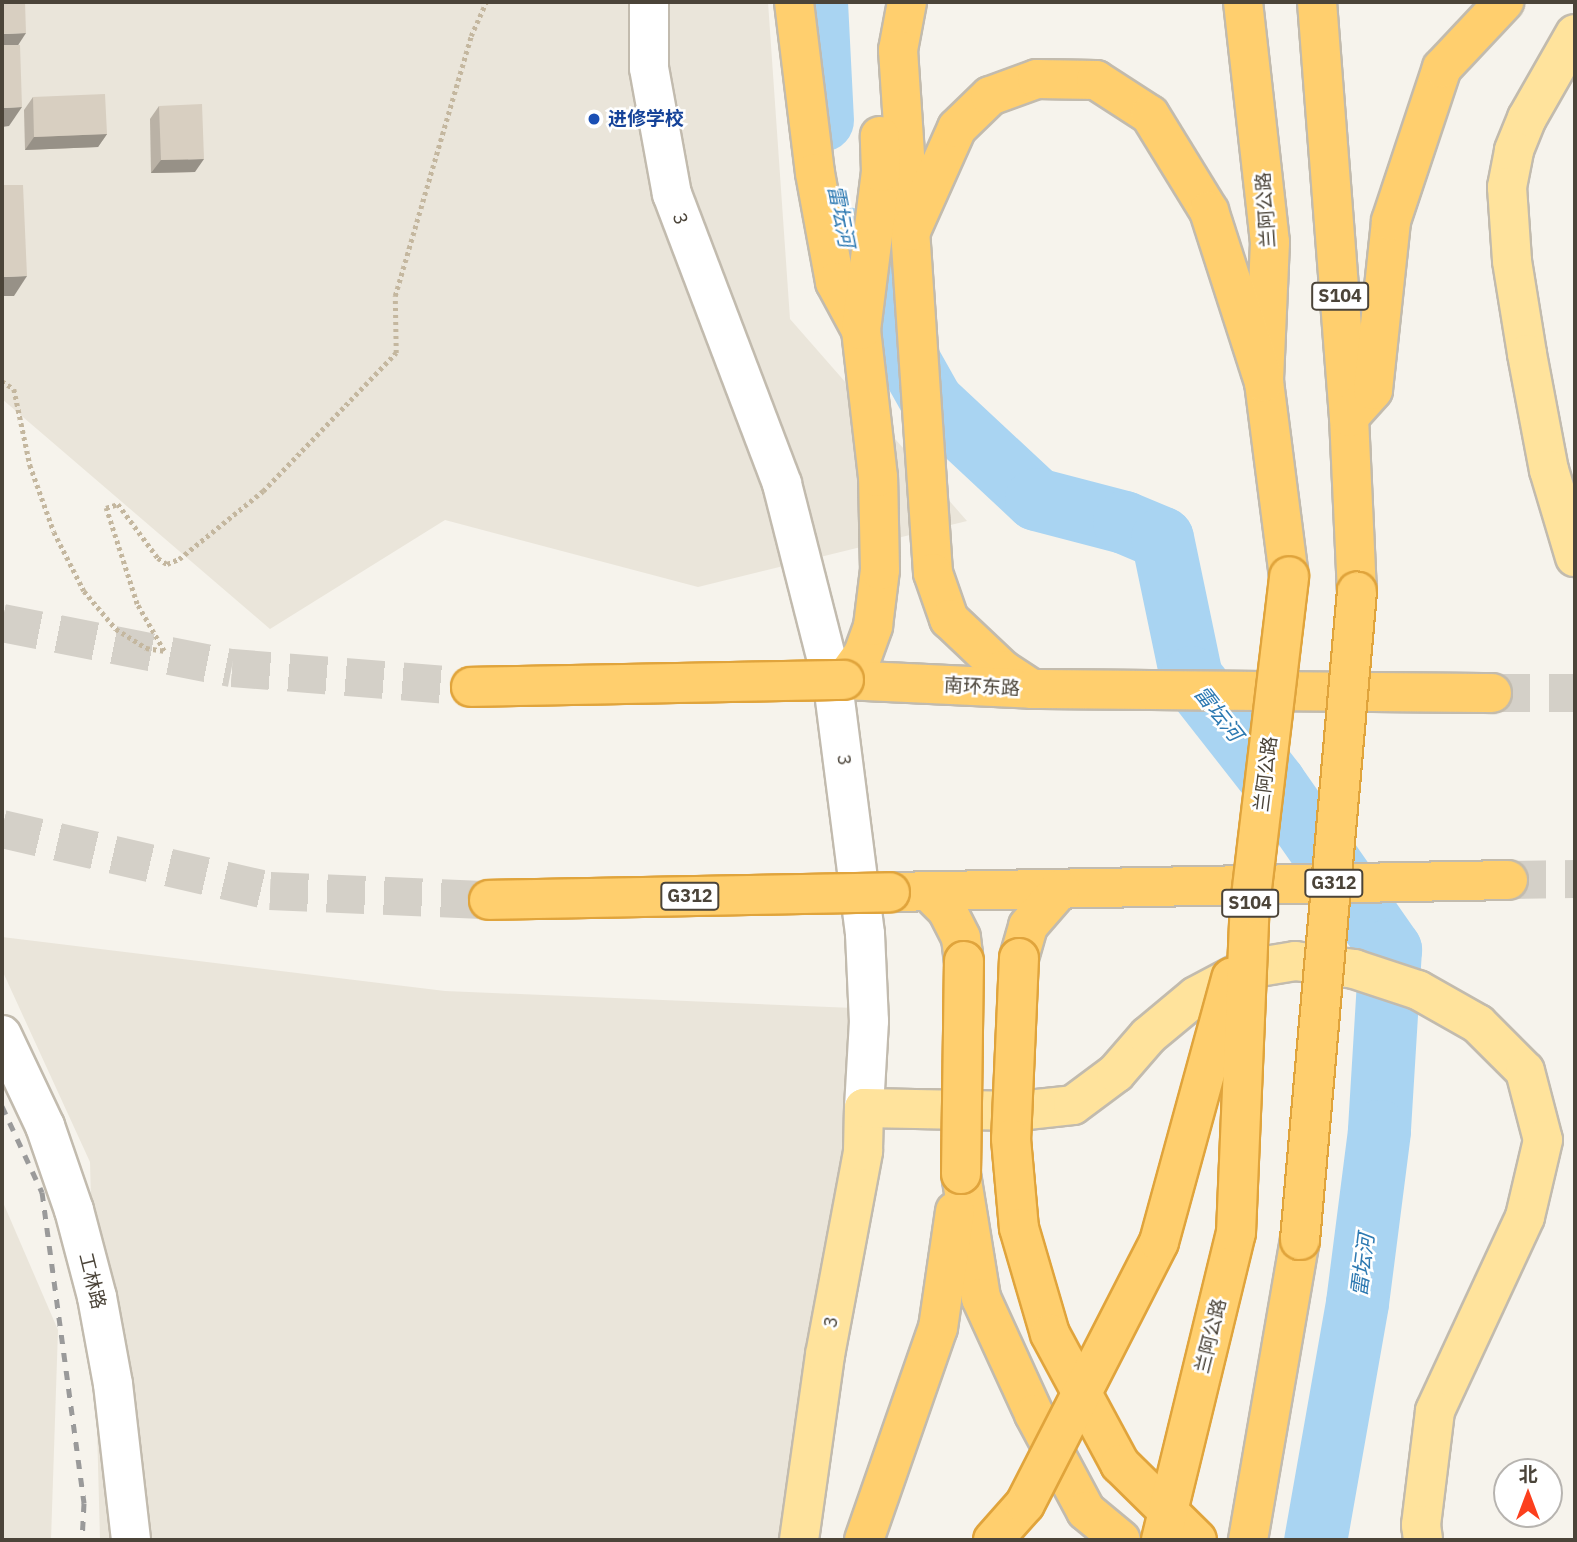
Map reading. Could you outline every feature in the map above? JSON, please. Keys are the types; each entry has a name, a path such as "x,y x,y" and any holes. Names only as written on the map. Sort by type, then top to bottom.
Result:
{"highway":[{"path":"794,2 815,173 835,282 861,330"},
{"path":"844,680 863,654 873,626 880,570 878,477 861,330 881,172 879,2"},
{"path":"907,2 898,50 933,573 949,619 1003,670 1032,689"},
{"name":"兰阿公路","path":"1161,1540 1236,1233 1250,905 1289,576 1264,382 1270,242 1243,2"},
{"name":"S104","path":"1248,1540 1300,1240 1357,591 1349,417 1317,2"},
{"path":"1349,417 1373,390 1391,220 1442,68 1504,2"},
{"path":"909,236 957,128 990,96 1037,79 1096,80 1150,115 1209,211 1264,382"},
{"name":"南环东路","path":"471,687 844,680 1032,689 1492,693"},
{"name":"G312","path":"489,900 1508,880"},
{"path":"1060,889 1028,926 1018,958 1010,1139 1019,1228 1050,1334 1119,1464 1197,1540"},
{"path":"864,1540 938,1328 961,1174 964,961 961,938 947,910 928,891"},
{"path":"993,1540 1025,1504 1159,1242 1250,905"},
{"path":"961,1174 981,1298 1034,1414 1086,1511 1121,1540"}],"main road":[{"path":"1575,34 1527,118 1514,151 1507,187 1512,261 1532,380 1549,470 1575,557"},
{"path":"864,1108 1018,1111 1073,1105 1116,1073 1148,1036 1196,996 1247,969 1295,961 1354,969 1418,990 1478,1024 1525,1071 1543,1140 1525,1217 1435,1411 1421,1525 1423,1540"},
{"name":"3","path":"799,1540 825,1355 863,1151 864,1108"}],"street":[{"name":"3","path":"649,2 649,68 672,194 782,484 834,684 865,934 869,1021 864,1108"},
{"name":"工林路","path":"2,1035 45,1126 74,1210 97,1297 115,1396 131,1540"}],"path":[{"path":"2,381 14,389 30,465 54,531 84,591 116,629 146,648 164,651 137,604 106,508 118,504 158,558 167,564 179,559 263,491 396,352 394,296 471,36 486,2"}],"shaded area":[{"path":"2,2 768,2 790,319 967,521 698,587 445,520 270,629 2,399"},
{"path":"2,937 445,991 878,1009 800,1540 100,1540 90,1162 2,970"},
{"path":"2,1200 58,1330 51,1540 2,1540"}],"building":[{"path":"2,2 25,2 26,33 2,34"},
{"path":"2,45 20,45 22,107 2,108"},
{"path":"105,94 107,134 34,137 33,97"},
{"path":"202,104 204,159 161,160 159,106"},
{"path":"2,185 23,185 27,276 2,277"}],"waterway":[{"name":"雷坛河","path":"816,2 822,120"},
{"name":"雷坛河","path":"846,238 850,256 932,402 1036,499 1124,522 1162,538 1191,677 1274,783 1390,949 1379,1131 1357,1303 1315,1540"}],"tunnel":[{"path":"2,623 232,668 471,687"},
{"path":"1492,693 1575,693"},
{"path":"2,829 270,891 489,900"},
{"path":"1508,880 1575,879"}],"railway":[{"path":"2,1106 42,1192 84,1503 82,1540"}],"place":[{"name":"进修学校","path":"594,119"}]}
